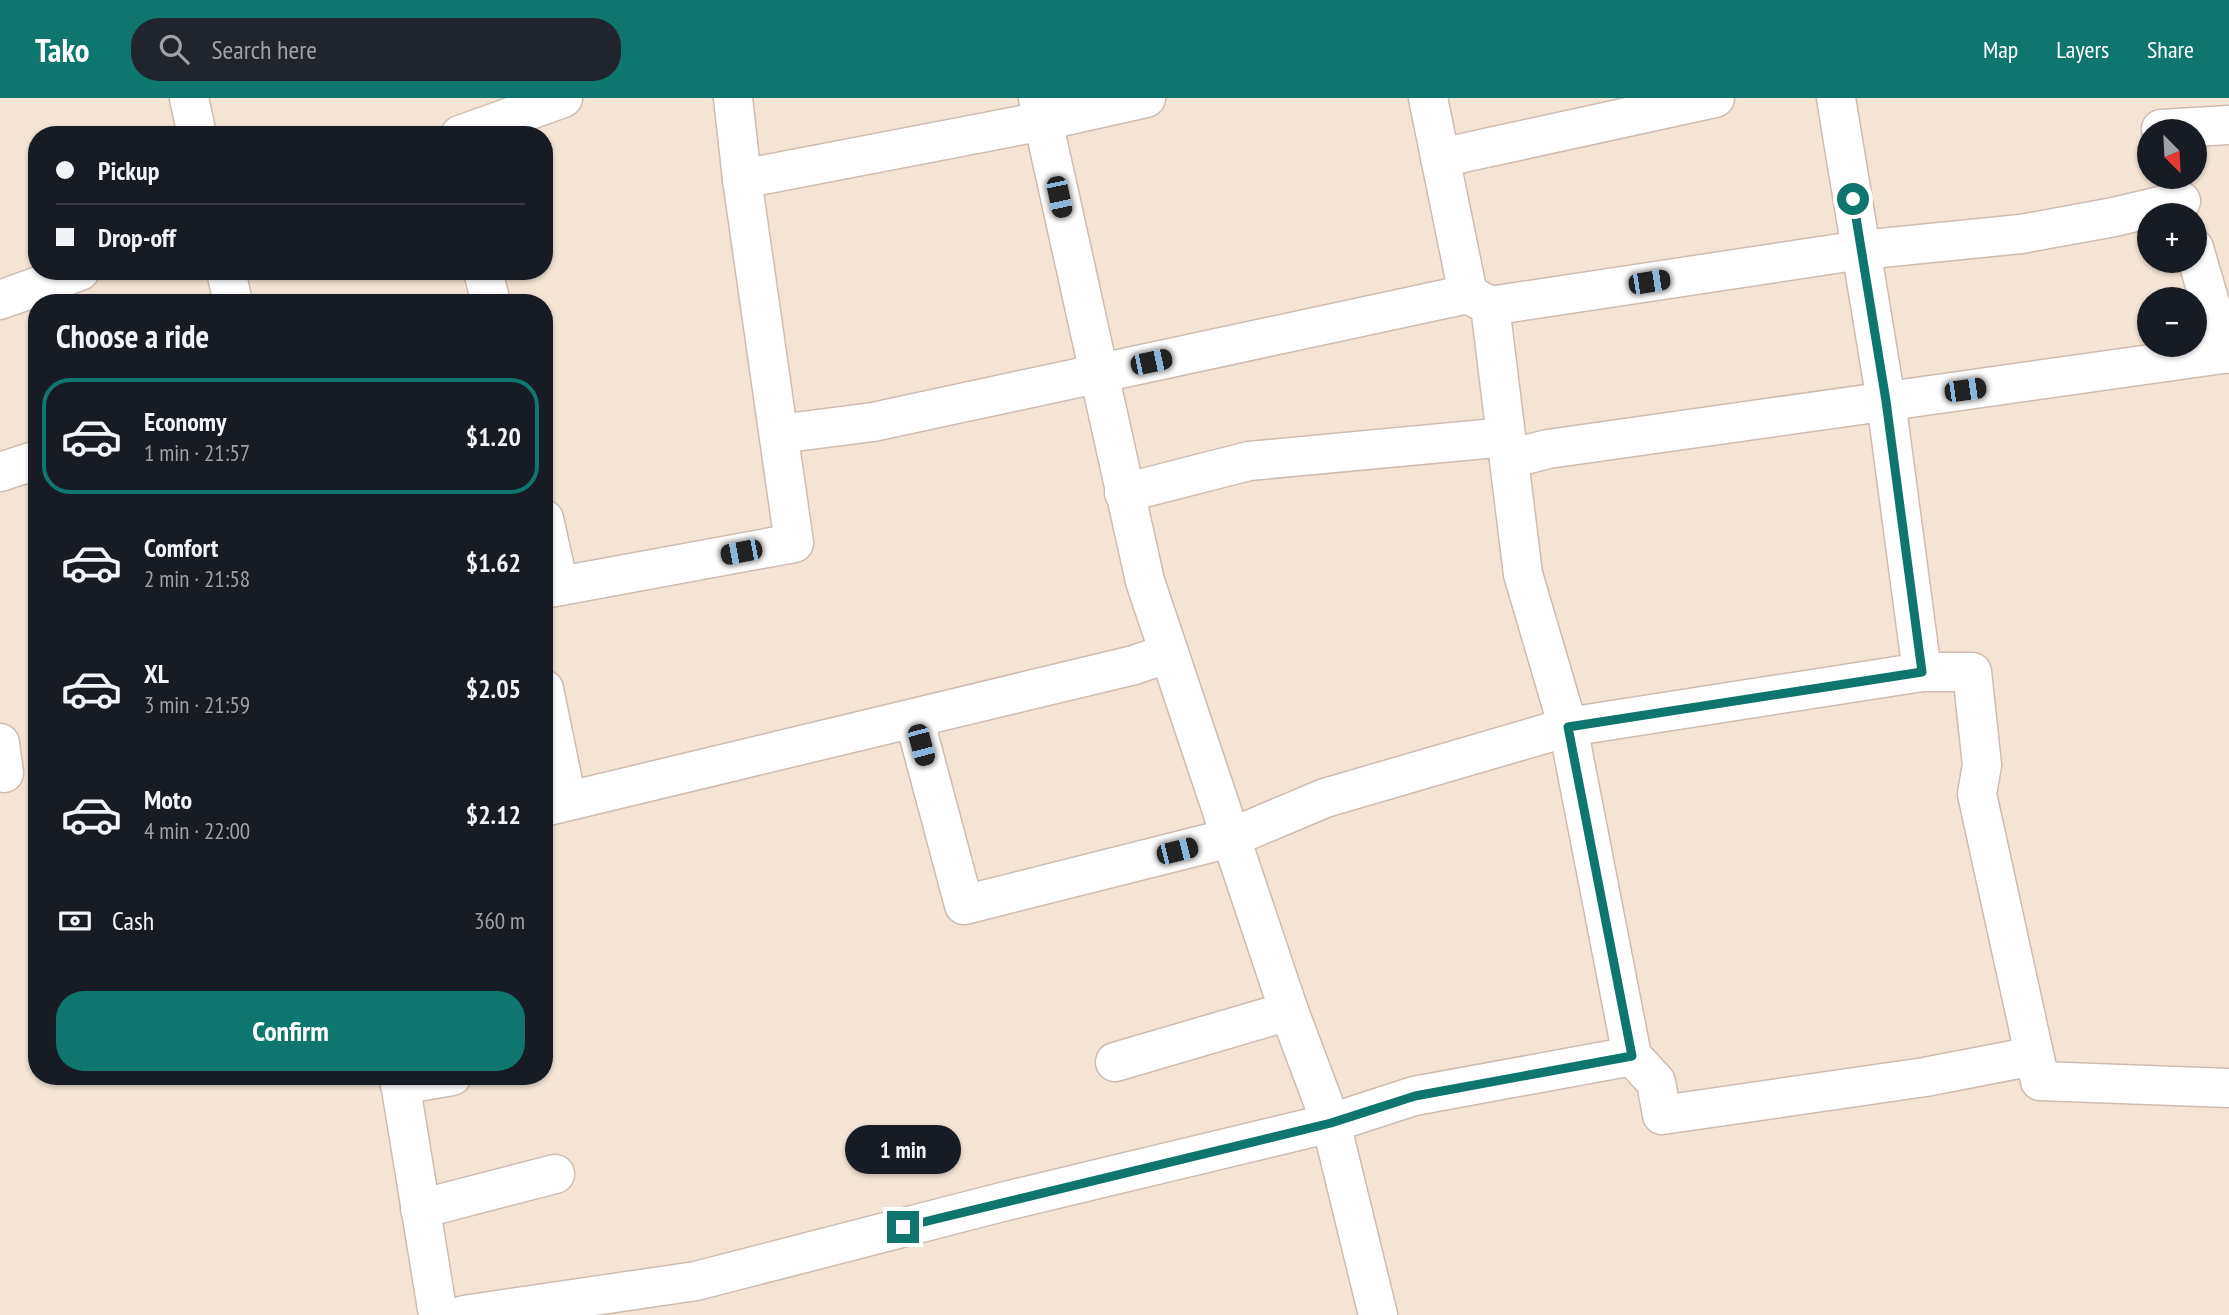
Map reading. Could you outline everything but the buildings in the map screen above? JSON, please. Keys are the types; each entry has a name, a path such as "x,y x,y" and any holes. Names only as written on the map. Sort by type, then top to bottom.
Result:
{"street":[{"path":"189,98 195,126"},
{"path":"485,126 563,98"},
{"path":"553,561 794,542 742,179 733,98"},
{"path":"742,179 1041,109 1146,98"},
{"path":"1428,98 1440,158 1479,300 1508,448 1523,574 1568,727 1632,1056 1656,1082 1662,1115 1925,1077 2034,1056"},
{"path":"1440,158 1715,98"},
{"path":"1836,98 1886,401 1922,672"},
{"path":"1041,109 1145,581 1289,1011 1331,1123 1378,1315"},
{"path":"2207,126 2229,125"},
{"path":"779,434 873,422 1098,373 1479,300 1861,250 2021,234 2114,217 2180,198"},
{"path":"1124,493 1249,461 1508,448 1548,449 2227,354 2202,273"},
{"path":"0,300 55,280"},
{"path":"0,472 28,463"},
{"path":"553,775 556,804 1134,665 1169,653"},
{"path":"914,718 964,905 1230,838 1325,798 1568,727 1922,672 1972,672 1982,765 1977,794 2040,1081 2229,1088"},
{"path":"1115,1062 1289,1011"},
{"path":"464,1315 696,1280 1006,1201 1331,1123 1415,1096 1632,1056"},
{"path":"400,1085 438,1315"},
{"path":"420,1209 555,1174"}],"shaded area":[{"path":"0,98 2229,98 2229,1315 0,1315"}],"route":[{"path":"903,1227 1331,1123 1415,1096 1632,1056 1568,727 1922,672 1886,401 1853,199"}]}
